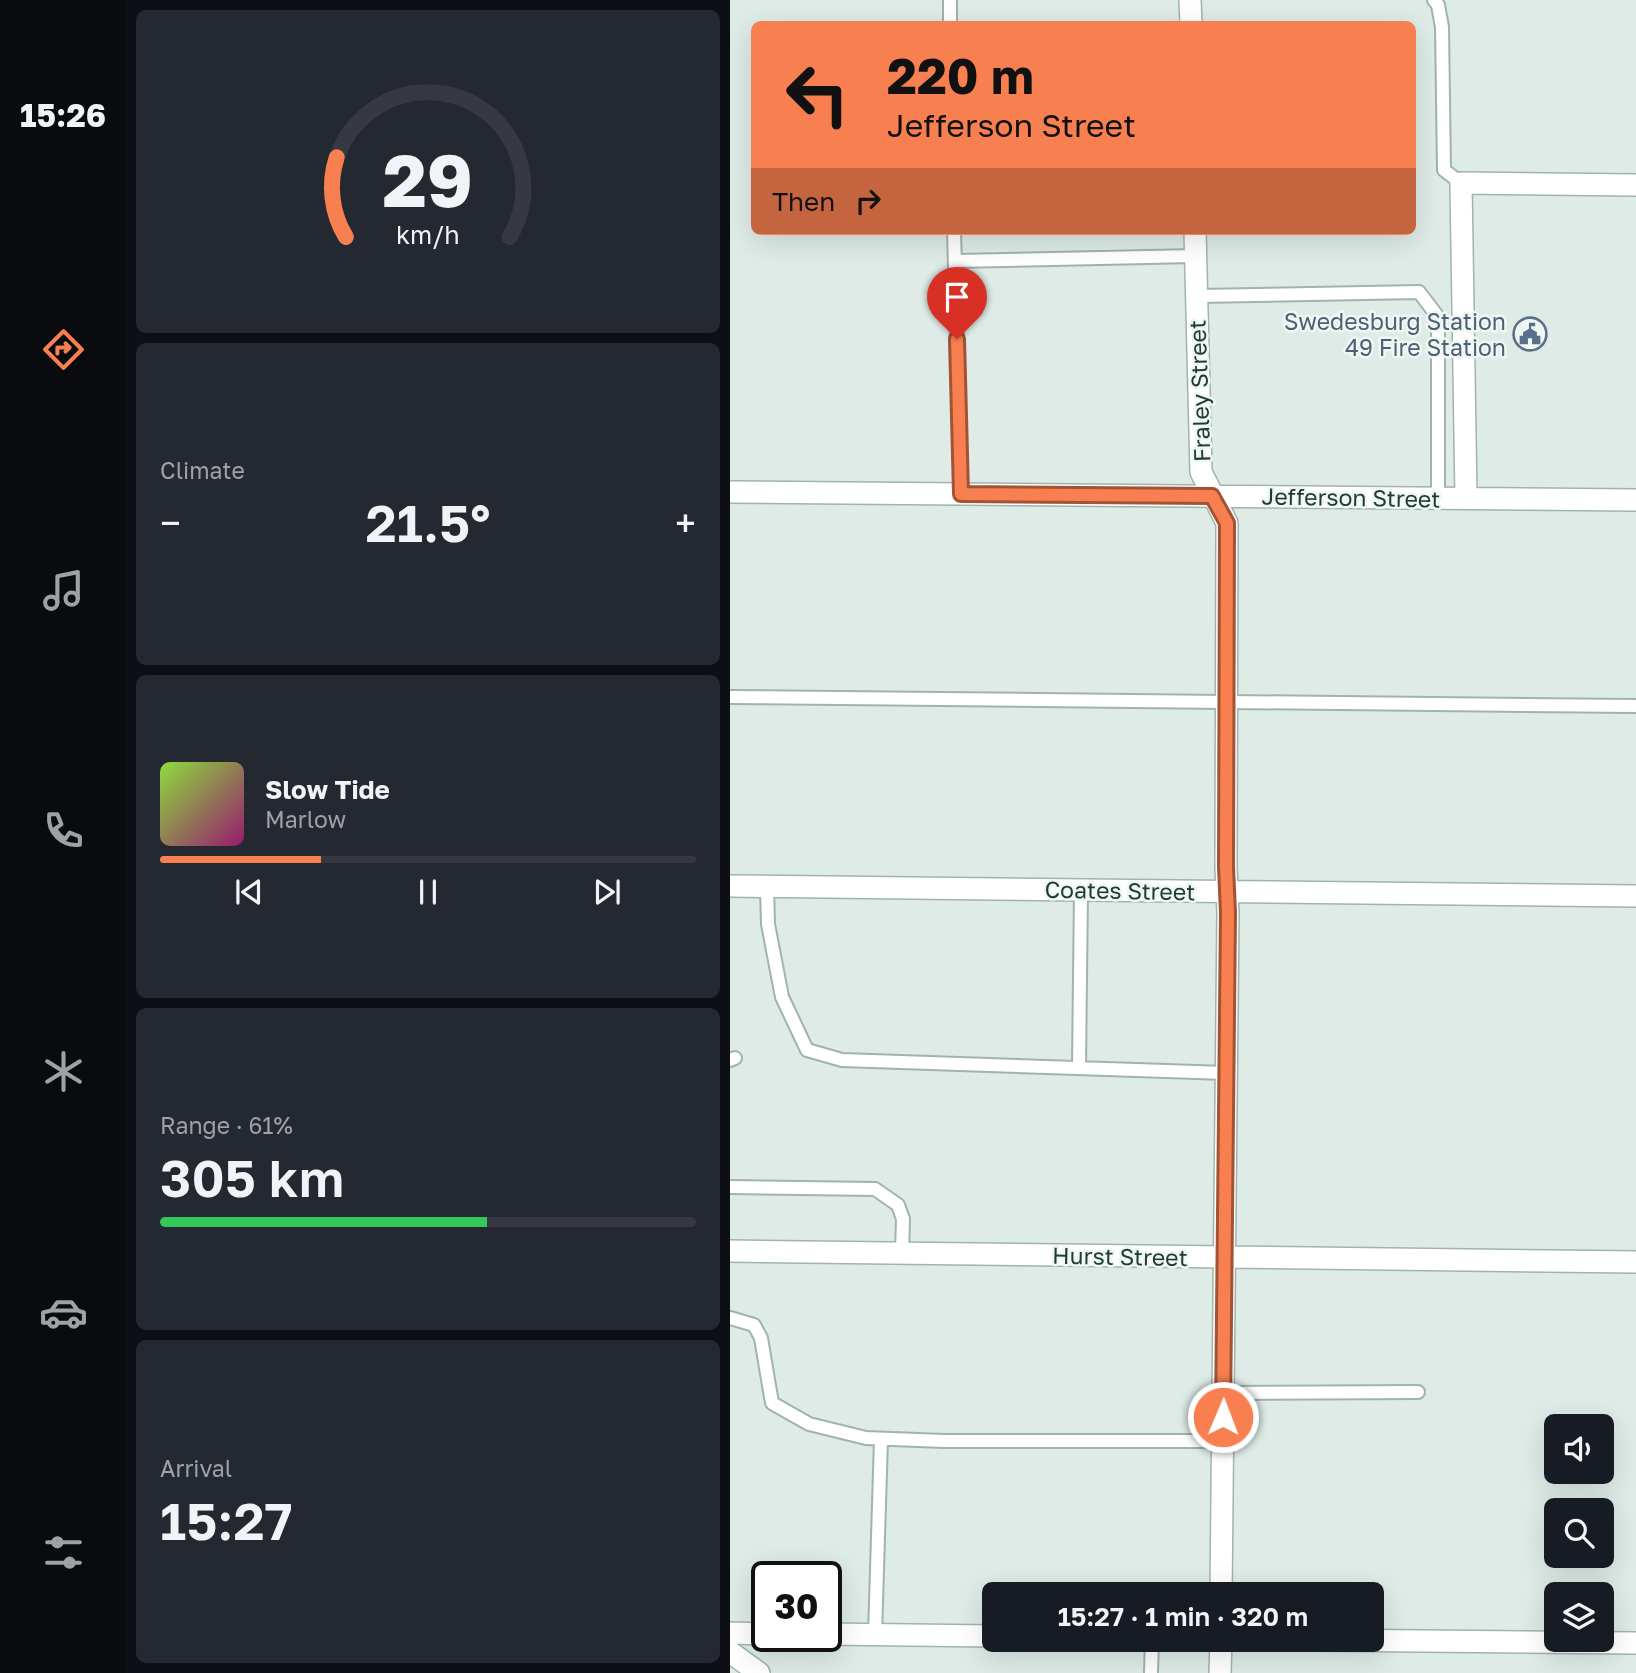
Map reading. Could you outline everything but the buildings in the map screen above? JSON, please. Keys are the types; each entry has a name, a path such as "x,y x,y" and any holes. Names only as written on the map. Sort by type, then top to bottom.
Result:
{"street":[{"path":"1190,0 1191,21"},
{"path":"1466,498 1461,183 1636,185"},
{"name":"Fraley Street","path":"1195,235 1201,472 1227,523 1221,1582"},
{"name":"Jefferson Street","path":"730,492 1636,500"},
{"name":"Coates Street","path":"730,886 1636,896"},
{"name":"Hurst Street","path":"730,1251 1636,1262"},
{"path":"730,1633 751,1634"},
{"path":"842,1634 982,1636"},
{"path":"1384,1641 1636,1643"},
{"path":"730,1652 759,1673"},
{"path":"1220,1673 1221,1652"}],"lane":[{"path":"950,0 950,21"},
{"path":"1434,0 1438,5 1442,27 1444,170 1461,183"},
{"path":"954,235 961,494"},
{"path":"955,261 1196,256"},
{"path":"1197,296 1419,292 1438,317 1438,498"},
{"path":"730,697 1636,706"},
{"path":"767,887 768,924 782,997 807,1050 842,1060 1226,1073"},
{"path":"1079,1066 1081,890"},
{"path":"730,1187 875,1189 898,1205 903,1219 902,1253"},
{"path":"730,1318 754,1325 761,1338 772,1403 809,1424 881,1439 1222,1441"},
{"path":"1223,1393 1418,1392"},
{"path":"875,1635 881,1439"},
{"path":"1151,1673 1152,1652"}],"place":[{"name":"Swedesburg Station 49 Fire Station","path":"1530,334"}],"route":[{"path":"957,339 961,494 1212,496 1227,523 1228,913 1223,1417"}]}
